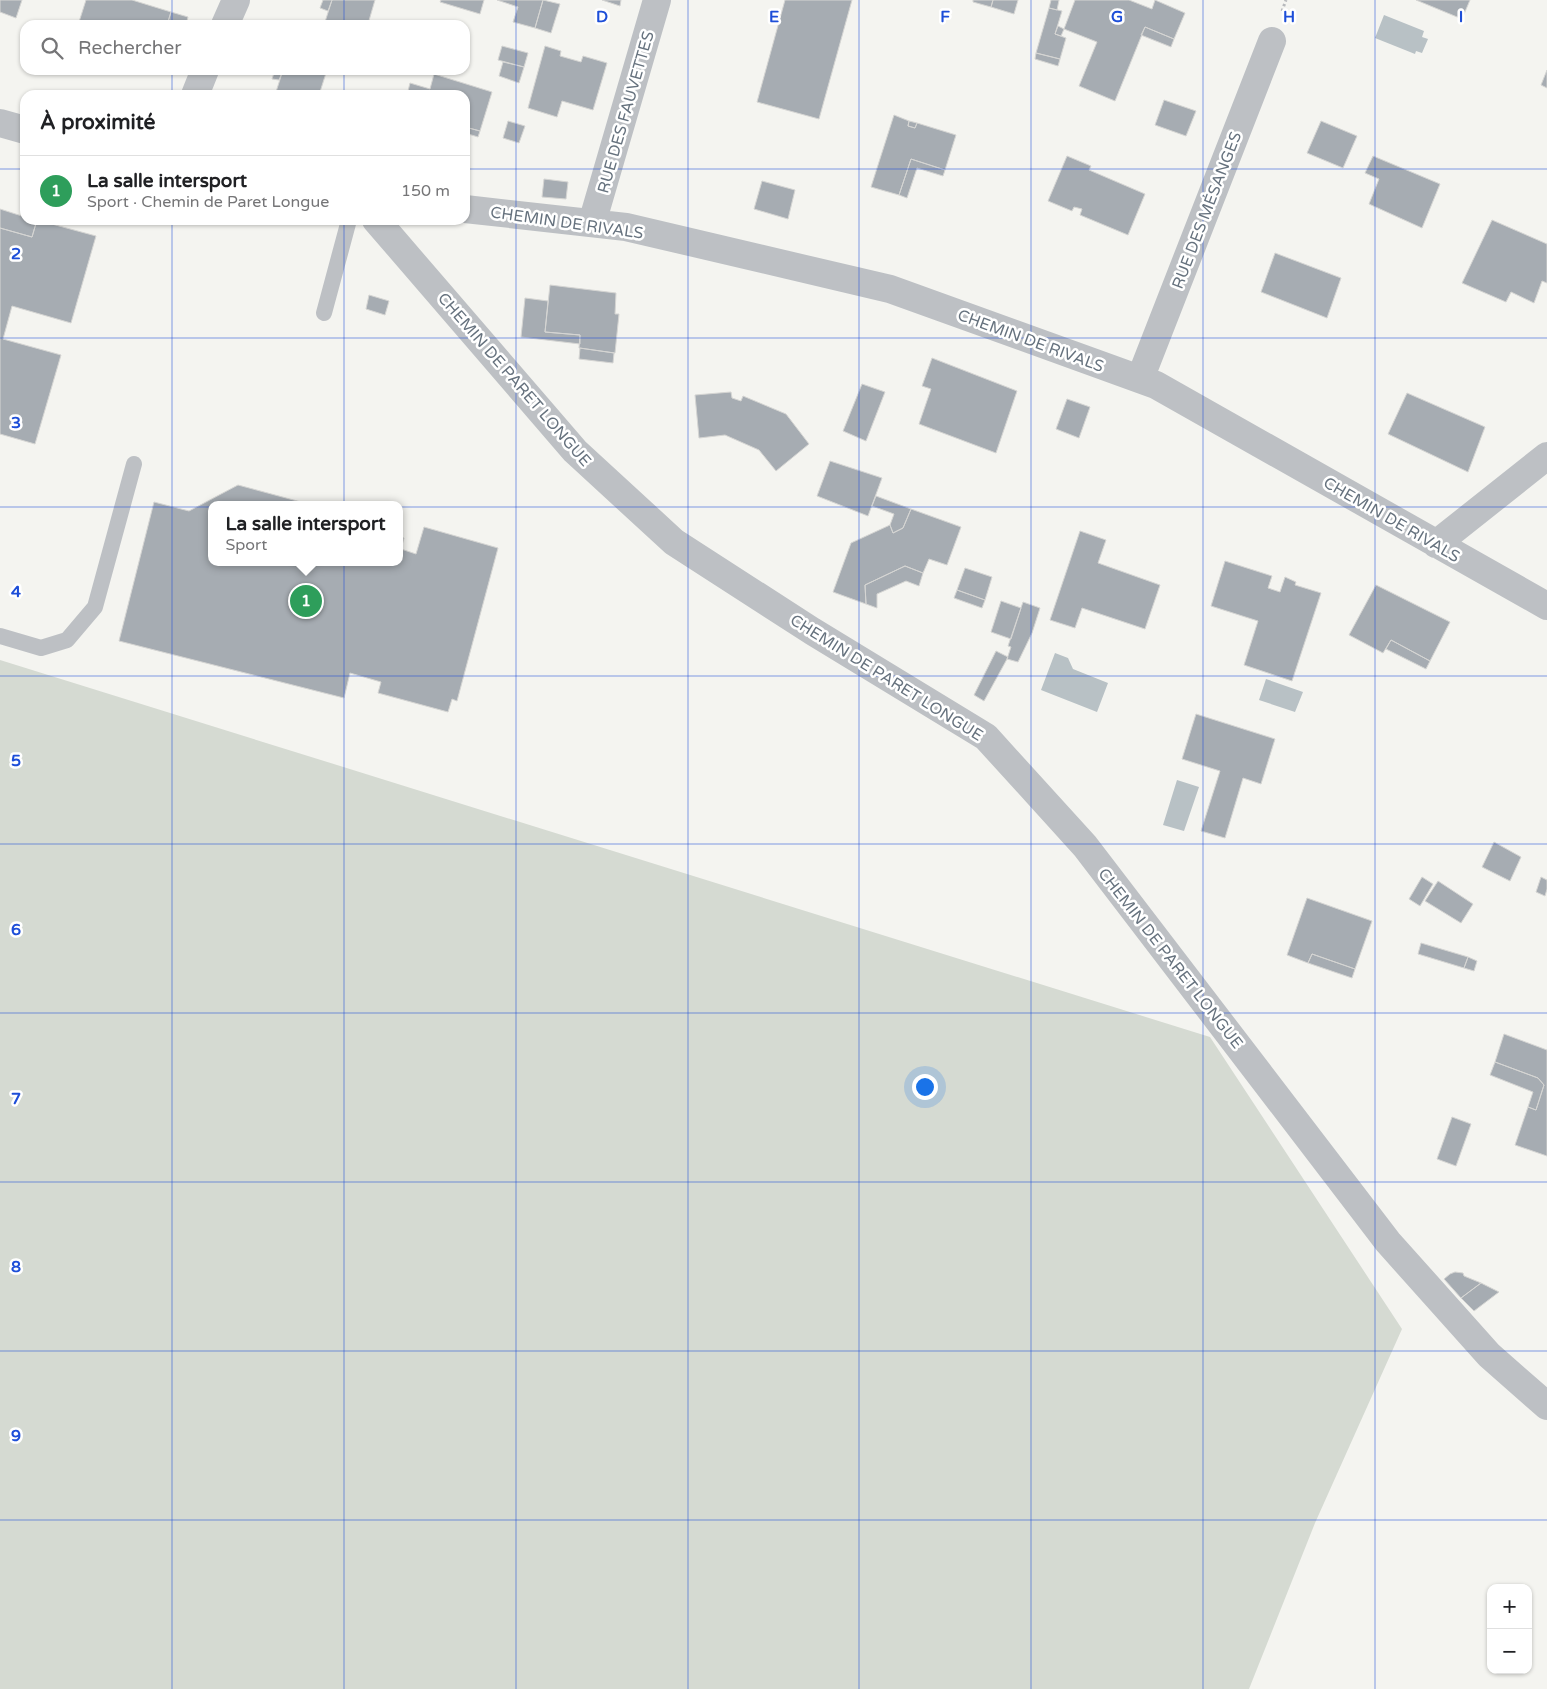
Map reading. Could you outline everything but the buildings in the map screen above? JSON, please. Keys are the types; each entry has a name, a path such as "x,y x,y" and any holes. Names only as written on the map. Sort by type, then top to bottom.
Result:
{"street":[{"path":"227,20 236,0"},
{"name":"RUE DES FAUVETTES","path":"592,224 657,0"},
{"name":"RUE DES MÉSANGES","path":"1140,379 1272,41"},
{"path":"197,90 203,75"},
{"path":"0,123 20,129"},
{"name":"CHEMIN DE RIVALS","path":"470,210 626,227 890,290 1140,379 1156,385 1547,606"},
{"name":"CHEMIN DE PARET LONGUE","path":"380,225 575,451 674,542 812,631 986,737 1085,846 1388,1242 1489,1355 1547,1406"},
{"path":"1436,544 1547,456"}],"lane":[{"path":"324,313 348,225"},
{"path":"0,636 41,648 50,646 67,640 95,607 134,464"}],"shaded area":[{"path":"1384,15 1424,31 1422,37 1428,39 1422,53 1416,51 1415,54 1375,38"},
{"path":"1055,653 1068,658 1073,669 1108,683 1097,712 1041,690"},
{"path":"0,660 1210,1037 1402,1329 1315,1523 1249,1689 0,1689"},
{"path":"1266,679 1303,692 1295,712 1259,700"},
{"path":"1177,780 1199,787 1184,831 1163,825"}],"place":[{"name":"La salle intersport","path":"306,601"}]}
